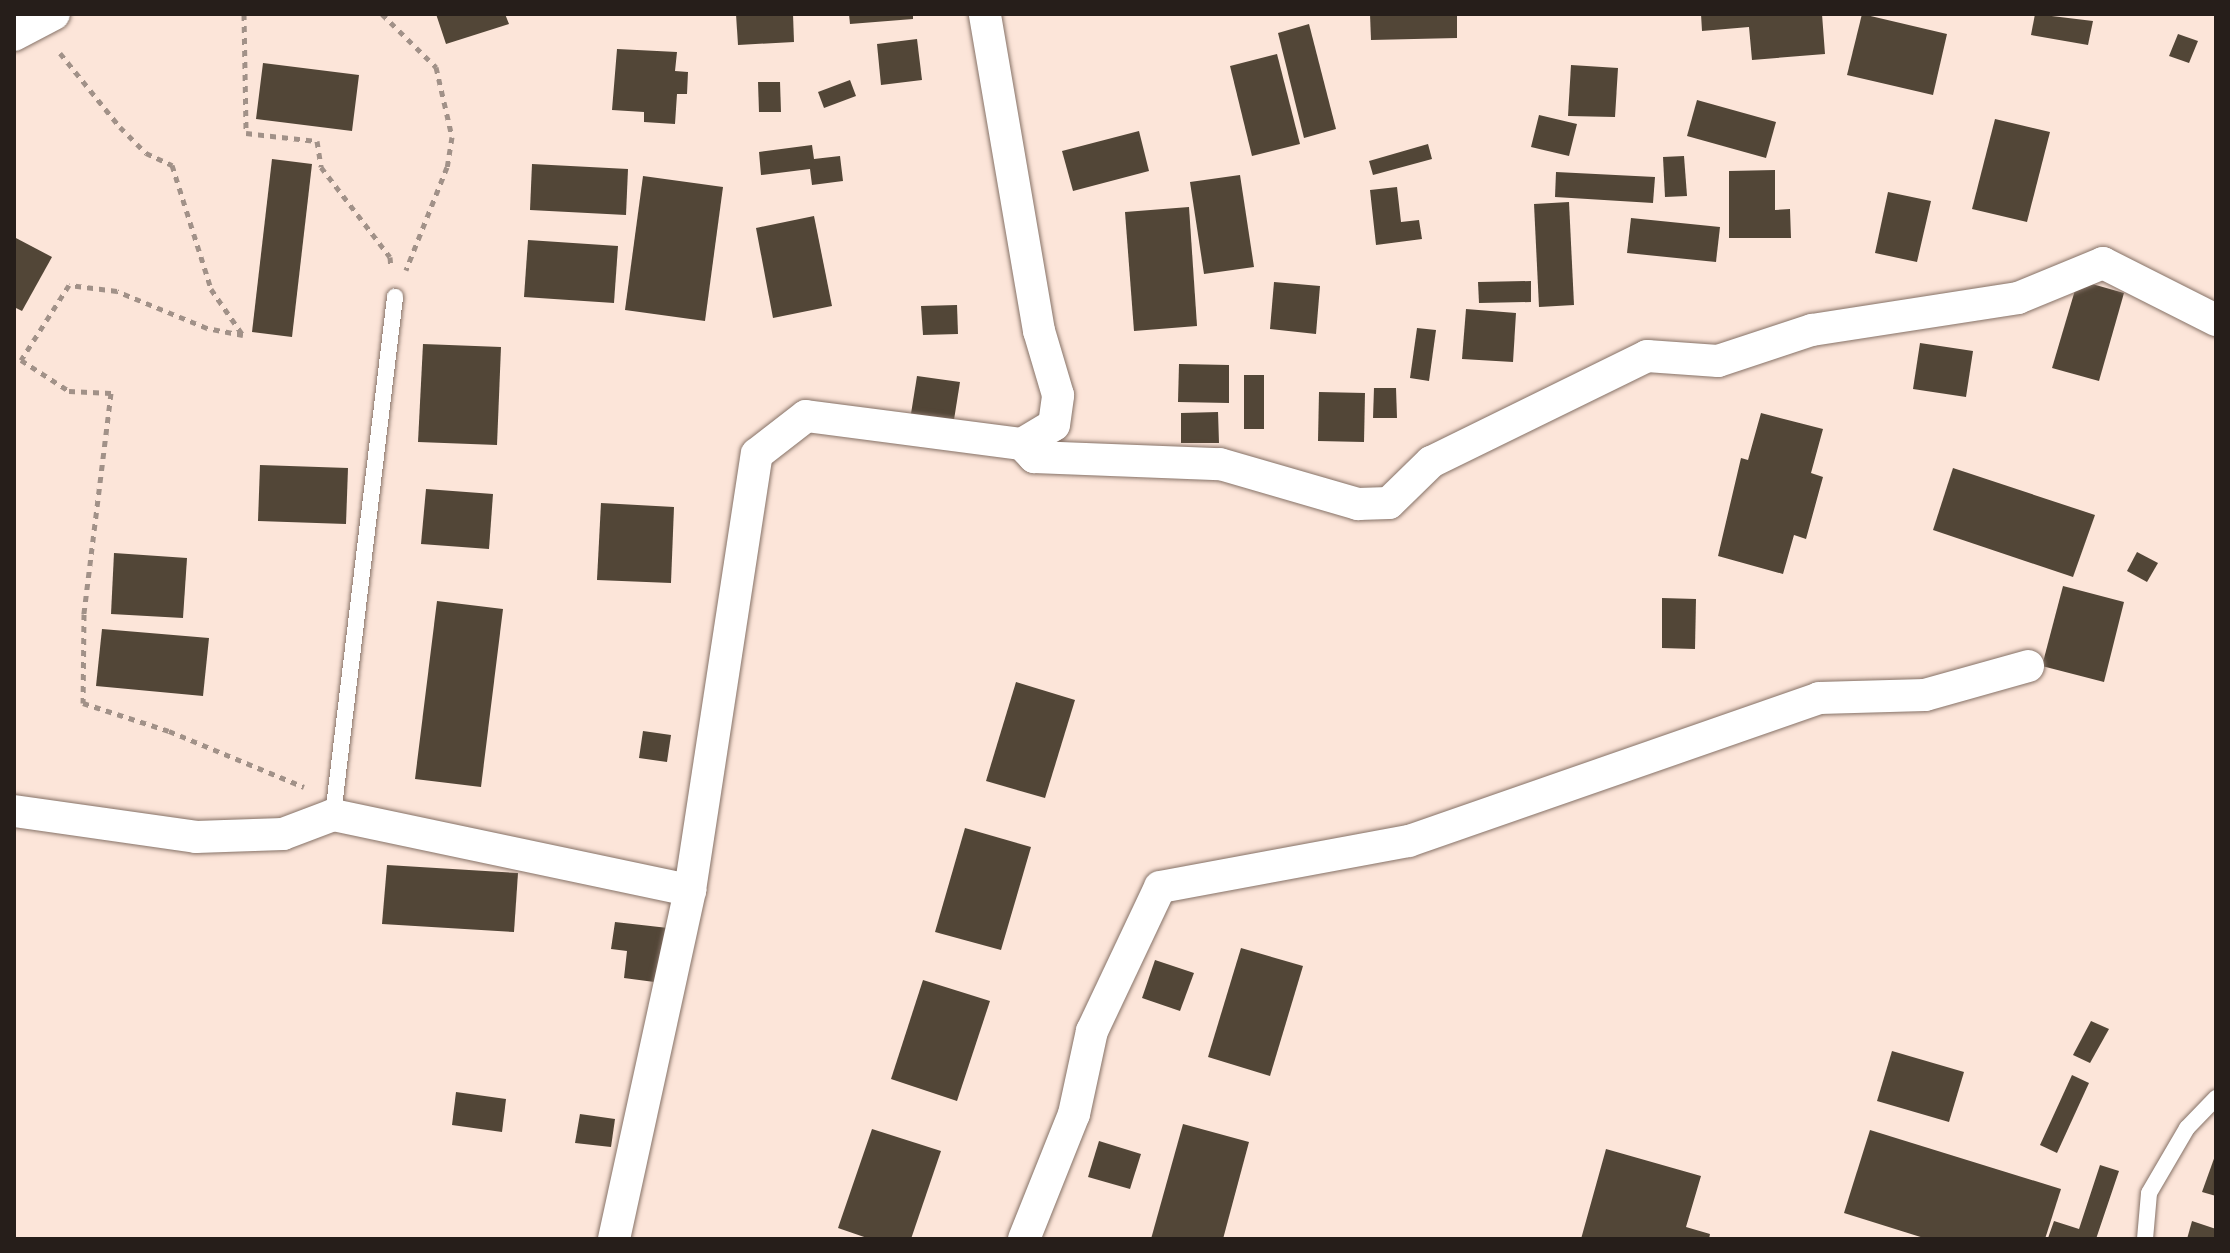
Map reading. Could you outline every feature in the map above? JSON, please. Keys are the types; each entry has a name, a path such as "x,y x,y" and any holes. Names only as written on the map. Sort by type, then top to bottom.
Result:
{"street":[{"path":"614,1239 690,890 757,454 806,416 1022,444 1054,425 1058,395 1039,331 985,14"},
{"path":"1022,444 1034,457 1220,464 1358,504 1389,503 1431,462 1647,356 1718,361 1812,330 2018,298 2103,263 2216,320"},
{"path":"1024,1239 1074,1114 1092,1031 1160,887 1409,841 1819,698 1925,695 2028,666"},
{"path":"14,811 196,837 283,834 334,808 690,890"}],"lane":[{"path":"334,808 395,297"},
{"path":"2145,1239 2149,1193 2187,1128 2216,1098"}],"path":[{"path":"244,14 246,133 317,141 321,167 390,257 395,297"},
{"path":"382,14 436,67 452,137 447,167 395,297"},
{"path":"34,25 90,84 120,127 146,153 172,165 211,289 243,335 207,328 117,291 69,285 21,360 69,391 111,393 84,614 83,703 169,731 334,808"}],"building":[{"path":"436,14 505,14 509,24 446,44"},
{"path":"736,14 793,14 794,42 738,45"},
{"path":"849,14 913,14 913,19 850,24"},
{"path":"1370,14 1457,14 1457,38 1371,40"},
{"path":"1701,14 1822,14 1825,54 1752,60 1749,27 1702,31"},
{"path":"1862,14 1947,34 1933,95 1847,75"},
{"path":"2035,14 2093,21 2088,45 2031,35"},
{"path":"1309,24 1336,129 1304,138 1278,33"},
{"path":"2178,34 2198,41 2189,63 2169,56"},
{"path":"917,39 922,80 881,85 877,44"},
{"path":"617,49 677,52 675,71 688,72 687,94 677,94 675,124 644,122 644,112 612,110"},
{"path":"1277,54 1300,144 1252,156 1230,66"},
{"path":"263,63 359,75 352,131 256,119"},
{"path":"1571,65 1618,68 1615,117 1568,116"},
{"path":"850,80 856,96 824,108 818,92"},
{"path":"758,82 780,82 781,112 759,112"},
{"path":"1697,100 1776,122 1766,158 1687,136"},
{"path":"1539,115 1577,124 1569,156 1531,147"},
{"path":"1995,119 2050,132 2027,222 1972,209"},
{"path":"1139,131 1149,171 1073,191 1062,151"},
{"path":"1428,144 1432,159 1373,175 1369,161"},
{"path":"812,145 814,159 840,156 843,181 812,185 810,169 761,175 759,152"},
{"path":"1684,156 1687,196 1665,197 1663,157"},
{"path":"272,159 312,164 292,337 252,332"},
{"path":"532,164 628,169 626,215 530,210"},
{"path":"1775,170 1775,210 1790,209 1791,238 1729,238 1729,171"},
{"path":"1556,172 1655,177 1653,203 1555,197"},
{"path":"1240,175 1254,267 1204,274 1190,182"},
{"path":"643,176 723,187 705,321 625,310"},
{"path":"1397,187 1401,222 1419,220 1422,239 1376,245 1370,190"},
{"path":"1888,192 1931,201 1917,262 1875,253"},
{"path":"1569,202 1574,305 1539,307 1534,204"},
{"path":"1189,207 1197,326 1134,331 1125,212"},
{"path":"814,216 832,306 773,318 756,228"},
{"path":"1631,218 1720,227 1716,262 1627,253"},
{"path":"14,237 52,257 22,311 14,307"},
{"path":"528,240 618,246 614,303 524,297"},
{"path":"2078,280 2124,293 2099,381 2052,368"},
{"path":"1531,281 1531,302 1479,303 1478,282"},
{"path":"1274,282 1320,286 1316,334 1270,329"},
{"path":"957,305 958,334 923,335 921,306"},
{"path":"1466,309 1516,313 1513,362 1462,359"},
{"path":"1417,328 1436,330 1429,381 1410,378"},
{"path":"1920,343 1973,351 1966,397 1913,389"},
{"path":"423,344 501,347 497,445 418,442"},
{"path":"1179,364 1229,365 1229,403 1178,402"},
{"path":"1244,375 1264,375 1264,429 1244,429"},
{"path":"917,376 960,382 953,426 910,420"},
{"path":"1374,388 1396,388 1397,418 1373,418"},
{"path":"1319,392 1365,393 1364,442 1318,441"},
{"path":"1218,412 1219,443 1181,443 1181,413"},
{"path":"1761,413 1823,429 1811,473 1823,477 1806,539 1794,535 1783,574 1718,556 1741,458 1748,460"},
{"path":"260,465 348,468 346,524 258,521"},
{"path":"1953,468 2095,515 2073,577 1933,530"},
{"path":"426,489 493,494 489,549 421,544"},
{"path":"601,503 674,507 671,583 597,580"},
{"path":"2137,552 2158,563 2147,582 2127,571"},
{"path":"114,553 187,558 183,618 111,614"},
{"path":"2063,586 2124,602 2104,682 2042,666"},
{"path":"1662,598 1696,599 1695,649 1662,648"},
{"path":"437,601 503,609 481,787 415,779"},
{"path":"102,629 209,638 203,696 96,686"},
{"path":"1016,682 1075,700 1045,798 986,781"},
{"path":"643,731 671,735 667,762 639,758"},
{"path":"965,828 1031,847 1001,950 935,932"},
{"path":"387,865 518,873 514,932 382,924"},
{"path":"615,922 668,928 662,983 624,978 627,951 611,949"},
{"path":"1241,948 1303,966 1270,1076 1208,1057"},
{"path":"1155,960 1194,973 1180,1011 1142,998"},
{"path":"923,980 990,1001 957,1101 891,1079"},
{"path":"2091,1021 2109,1029 2090,1063 2073,1055"},
{"path":"1892,1051 1964,1072 1949,1122 1877,1101"},
{"path":"2072,1075 2089,1083 2057,1153 2040,1145"},
{"path":"456,1092 506,1099 502,1132 452,1125"},
{"path":"580,1114 615,1119 611,1147 575,1143"},
{"path":"1183,1124 1249,1142 1223,1239 1151,1239"},
{"path":"872,1129 941,1151 911,1239 870,1239 838,1228"},
{"path":"1870,1130 2061,1189 2045,1239 1927,1239 1844,1213"},
{"path":"1099,1141 1141,1154 1130,1189 1088,1177"},
{"path":"1606,1149 1701,1176 1686,1227 1710,1234 1709,1239 1581,1239"},
{"path":"2216,1153 2216,1196 2202,1192"},
{"path":"2100,1165 2119,1171 2096,1239 2048,1238 2054,1221 2079,1229"},
{"path":"2192,1221 2216,1229 2216,1239 2187,1239"}]}
